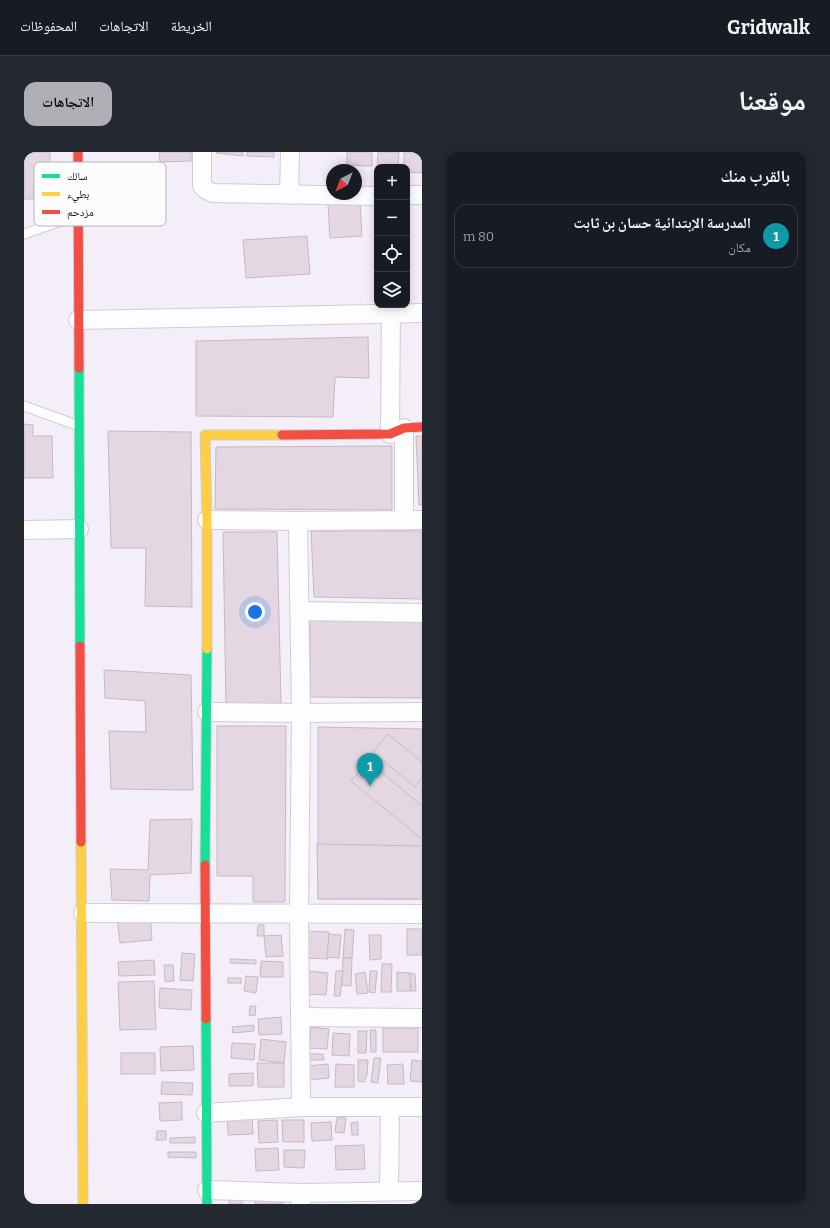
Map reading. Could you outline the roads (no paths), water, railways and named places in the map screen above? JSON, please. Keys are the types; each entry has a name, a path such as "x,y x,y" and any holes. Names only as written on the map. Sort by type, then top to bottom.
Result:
{"main road":[{"path":"78,226 83,913 83,1204"},
{"path":"207,1197 205,914 207,520 205,435 397,431 422,427"}],"street":[{"path":"202,152 202,182 204,187 210,192 216,194 374,196"},
{"path":"289,195 290,152"},
{"path":"410,195 422,195"},
{"path":"391,309 397,431 404,520"},
{"path":"78,320 391,309 422,313"},
{"path":"207,520 422,520"},
{"path":"298,521 301,713 299,914 301,1107"},
{"path":"24,530 80,529"},
{"path":"300,611 422,614"},
{"path":"207,712 422,712"},
{"path":"83,913 422,914"},
{"path":"300,1017 422,1018"},
{"path":"206,1113 301,1107 422,1107"},
{"path":"389,1191 390,1107"},
{"path":"207,1197 301,1198 389,1191 422,1191"}],"lane":[{"path":"24,234 47,226"},
{"path":"24,406 79,426"}],"place":[{"name":"المدرسة الإبتدائية حسان بن ثابت","path":"370,786"}]}
